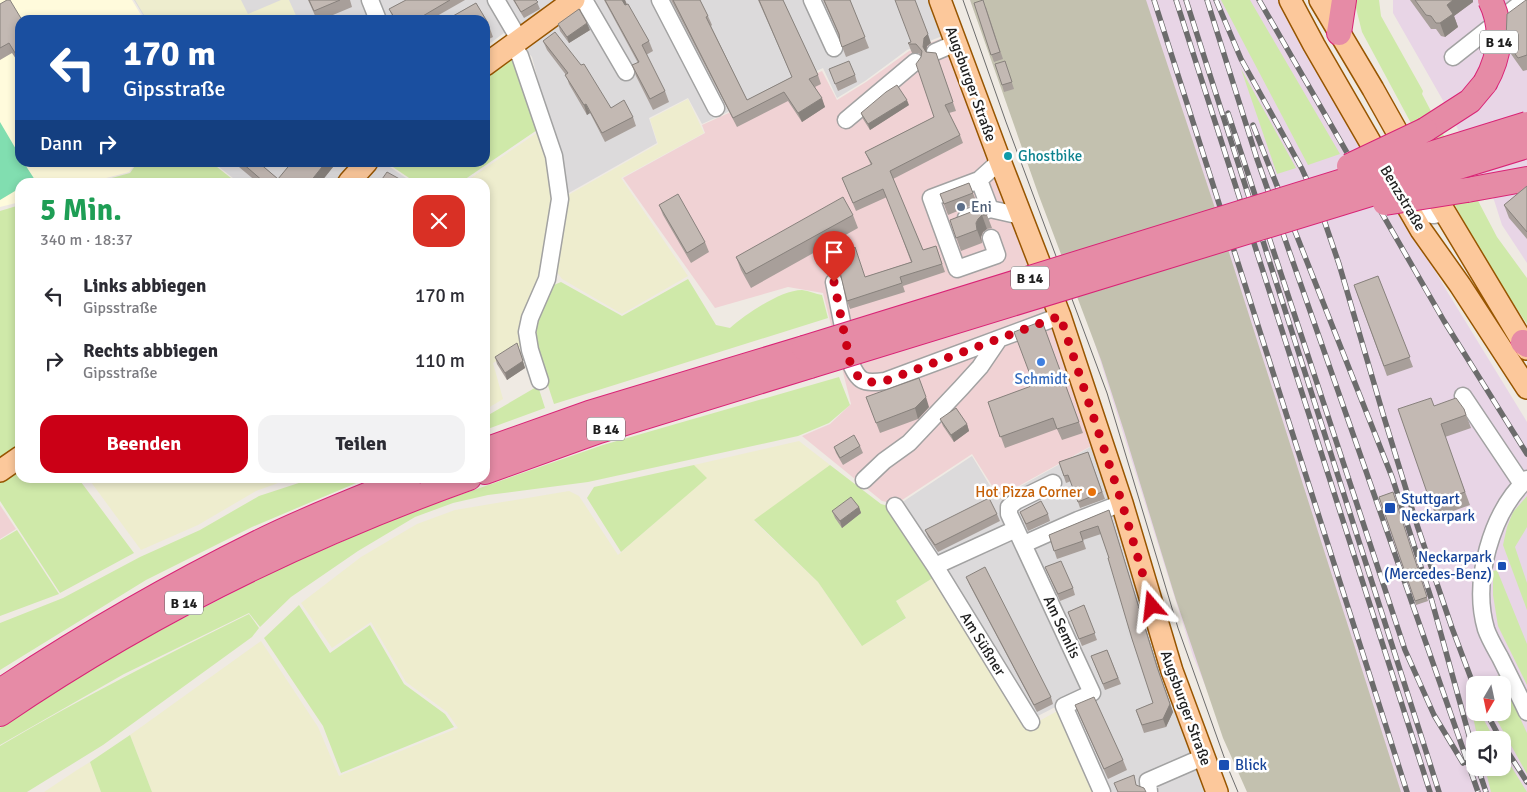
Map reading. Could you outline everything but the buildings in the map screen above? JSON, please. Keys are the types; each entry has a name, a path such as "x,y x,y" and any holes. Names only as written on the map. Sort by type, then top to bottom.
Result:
{"highway":[{"path":"1339,34 1344,0"},
{"name":"B 14","path":"1256,208 1389,149 1432,126 1470,101 1481,89 1488,77 1498,51 1498,23 1490,0"},
{"name":"B 14","path":"490,470 807,357 1256,208 1527,124"},
{"name":"B 14","path":"490,448 589,413 807,357 1297,217 1527,146"},
{"name":"B 14","path":"1297,217 1527,179"},
{"name":"B 14","path":"0,691 106,624 235,554 397,483"},
{"name":"B 14","path":"0,714 39,687 115,641 274,556 402,502 455,483"}],"main road":[{"path":"490,61 574,0"},
{"name":"Augsburger Straße","path":"940,0 1060,316 1122,503 1172,671 1217,792"},
{"name":"Benzstraße","path":"1290,0 1421,230 1460,285 1527,388"},
{"name":"Benzstraße","path":"1320,0 1441,207 1526,346"},
{"path":"1314,45 1321,26 1327,27 1339,34"},
{"path":"353,178 362,167"},
{"path":"0,471 15,461"}],"street":[{"path":"370,0 376,15"},
{"path":"496,0 515,41 554,156 560,199 547,279 530,318 527,332 530,350 540,380"},
{"path":"584,0 626,72"},
{"path":"660,0 716,108"},
{"path":"812,0 834,48"},
{"path":"1453,57 1525,0"},
{"path":"935,52 956,43"},
{"path":"846,120 915,62"},
{"path":"1400,138 1415,152 1425,156 1436,159 1454,159 1527,136"},
{"path":"1402,198 1416,204 1429,215 1438,214 1441,207 1441,177 1447,164 1454,159"},
{"path":"991,238 997,255 957,269 931,198 979,180 1000,161"},
{"path":"979,180 985,214"},
{"path":"941,228 985,214 1021,216"},
{"path":"834,282 850,362 855,373 863,382 885,381 1060,316"},
{"path":"864,480 884,461 909,443 955,396 980,367 999,339"},
{"path":"1463,396 1524,482 1503,508 1491,538 1482,581 1481,609 1487,631 1527,712"},
{"path":"1053,483 1016,501 1009,507 1009,514 1024,544 1122,503"},
{"name":"Am Süßner","path":"895,506 935,566 1031,722"},
{"path":"935,566 1016,529"},
{"name":"Am Semlis","path":"1024,544 1092,692 1064,706 1102,792"},
{"path":"1149,792 1148,781 1203,758"}],"shaded area":[{"path":"0,0 132,0 141,15 15,15 15,167 133,167 129,172 106,178 15,178 15,203 0,207"},
{"path":"134,0 937,0 950,33 907,50 865,81 837,98 823,68 702,124 688,98 649,118 657,143 567,194 532,57 508,30 490,43 490,15 143,15"},
{"path":"970,0 1282,0 1330,89 1445,288 1527,422 1527,792 1249,792 1193,656 1091,331"},
{"path":"970,0 1146,0 1212,199 1401,792 1247,792 1223,738 1176,600 1101,360 1039,196"},
{"path":"1393,0 1527,0 1527,263 1502,225 1494,200 1445,104 1393,13"},
{"path":"950,35 1093,445 999,497 972,454 896,504 882,501 802,436 830,424 851,404 823,293 788,287 715,308 623,178 705,133 702,125 822,71 837,100 909,51"},
{"path":"219,167 390,167 406,178 233,178"},
{"path":"1092,446 1210,792 1108,792 1065,702 1032,719 898,505 972,456 998,499"},
{"path":"0,505 16,529 0,539"}],"green space":[{"path":"135,0 241,0 248,14 281,0 289,0 296,15 144,15"},
{"path":"1221,0 1250,0 1340,154 1308,165"},
{"path":"1354,0 1379,0 1381,16 1423,91 1422,94 1497,237 1527,278 1527,324 1484,259 1362,32"},
{"path":"515,57 540,128 490,162 490,74"},
{"path":"1241,69 1296,168 1277,174"},
{"path":"688,99 704,133 621,178 688,276 622,314 562,279 554,268 563,198 658,144 650,119"},
{"path":"0,122 15,148 15,167 27,167 34,178 15,178 15,191 0,200"},
{"path":"541,130 556,199 547,261 523,345 493,363 503,399 490,407 490,178 471,178 487,167 490,167 490,165"},
{"path":"134,167 217,167 231,178 112,178 130,173"},
{"path":"393,167 483,167 467,178 409,178"},
{"path":"15,206 15,450 0,460 0,211"},
{"path":"688,279 716,325 730,328 774,298 802,290 822,295 828,318 554,404 536,349 534,319 549,287 561,282 622,316"},
{"path":"839,377 850,405 829,423 798,436 588,482 488,495 453,503 415,517 358,551 291,597 260,627 249,613 124,674 0,745 0,728 45,697 118,652 279,569 405,514 603,445"},
{"path":"538,386 545,408 490,428 490,414"},
{"path":"799,441 830,465 754,521 818,582 861,645 906,619 896,601 936,576 1028,727 1063,708 1102,792 152,792 130,735 261,641 318,727 339,776 458,728 447,712 406,682 371,622 332,648 301,603 361,557 417,524 455,510 569,491 579,496 618,555 706,478 694,465"},
{"path":"694,465 707,478 621,552 587,498 594,487"},
{"path":"830,465 881,504 895,508 936,576 896,601 906,618 862,646 818,582 754,520"},
{"path":"15,470 15,483 82,483 134,553 60,593 0,501 0,480"},
{"path":"92,483 278,483 256,491 198,525 141,550"},
{"path":"299,483 356,483 252,527 146,580 0,670 0,623 63,598 140,557 200,530 259,496"},
{"path":"1527,496 1527,527 1515,547 1527,583 1527,610 1503,545 1513,512"},
{"path":"17,530 59,594 0,616 0,540"},
{"path":"1497,570 1527,644 1527,685 1498,626 1493,595 1493,571"},
{"path":"299,605 330,653 370,625 404,684 445,714 454,727 341,773 323,726 264,638"},
{"path":"249,614 259,628 252,637 103,745 27,792 0,792 0,746 123,678"},
{"path":"1511,699 1527,733 1527,774 1511,745 1511,731 1503,731 1497,721 1511,721"},
{"path":"1474,721 1484,721 1490,731 1476,731"},
{"path":"130,735 152,792 101,792 90,762"},
{"path":"90,762 101,792 44,792 77,770"},
{"path":"1511,766 1527,792 1491,792 1487,776 1511,776"}],"tram line":[{"path":"963,0 1006,122 1107,393 1178,628 1238,792"}],"railway":[{"path":"1154,0 1407,792"},
{"path":"1176,0 1430,792"},
{"path":"1186,0 1439,792"},
{"path":"1207,0 1257,159 1478,792"},
{"path":"1216,0 1241,59 1302,169 1322,214 1339,264 1417,525 1470,676"},
{"path":"1259,0 1444,321 1527,454"},
{"path":"1228,113 1405,650 1434,715 1463,763"},
{"path":"1253,125 1392,477 1431,598 1468,731"},
{"path":"1491,721 1496,731"},
{"path":"1511,757 1527,782"},
{"path":"1481,776 1486,792"}],"place":[{"name":"Ghostbike","path":"1008,156"},
{"name":"Eni","path":"961,207"},
{"name":"Schmidt","path":"1041,362"},
{"name":"Hot Pizza Corner","path":"1092,492"},
{"name":"Stuttgart Neckarpark","path":"1390,508"},
{"name":"Neckarpark (Mercedes-Benz)","path":"1502,566"},
{"name":"Blick","path":"1224,765"}],"route":[{"path":"834,282 850,362 855,373 863,382 885,381 1060,316 1122,503 1152,606"}]}
